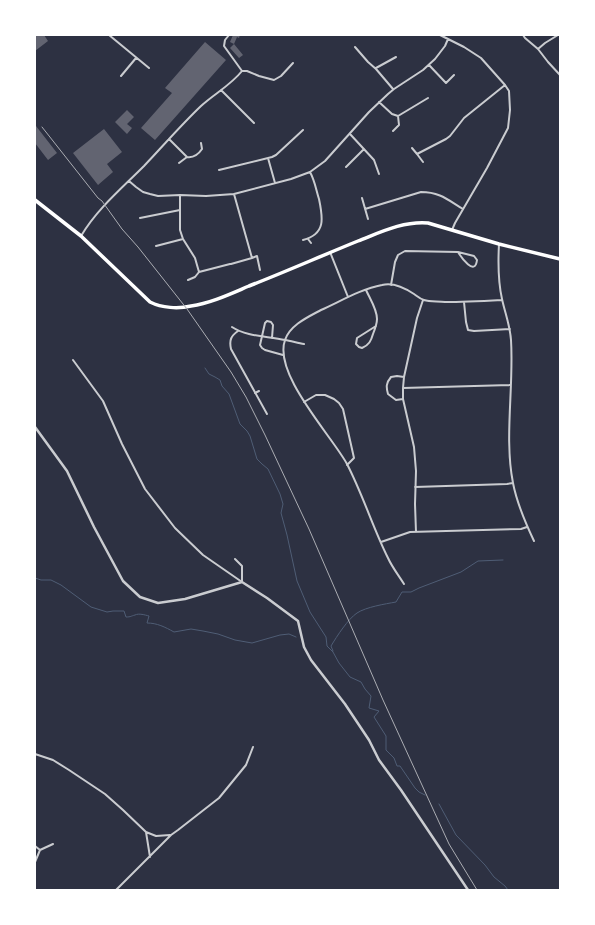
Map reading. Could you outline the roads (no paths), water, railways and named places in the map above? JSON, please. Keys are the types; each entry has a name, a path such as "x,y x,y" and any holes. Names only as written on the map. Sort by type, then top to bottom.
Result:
{"highway":[{"path":"35,200 81,236 150,302 159,306 193,306 215,299 298,267 330,252 391,228 409,223 428,223 499,244 560,259"}],"street":[{"path":"109,35 149,68"},
{"path":"229,35 225,40 224,46 242,70 274,80 281,76 293,63"},
{"path":"440,35 464,46 481,58 509,91 510,110 508,128 491,162 452,230"},
{"path":"523,35 538,49 560,75"},
{"path":"538,49 558,35"},
{"path":"129,181 144,192 158,196 206,196 234,194 291,179 310,172 325,161 379,102 394,89 429,65 445,46 448,39"},
{"path":"355,47 394,89"},
{"path":"376,68 396,57"},
{"path":"121,76 136,58"},
{"path":"429,65 446,83 454,75"},
{"path":"81,236 98,211 202,105 222,90 242,70"},
{"path":"417,154 450,136 464,118 505,85"},
{"path":"222,90 254,123"},
{"path":"379,102 392,114 398,116 428,98"},
{"path":"392,131 399,126 398,116"},
{"path":"219,170 276,155 303,130"},
{"path":"350,134 374,160 379,174"},
{"path":"169,139 187,157"},
{"path":"179,163 187,157 195,156 200,153 202,149 201,143"},
{"path":"412,148 423,162"},
{"path":"346,167 364,149"},
{"path":"268,158 275,183"},
{"path":"303,240 308,239 315,234 321,226 322,220 314,179 310,172"},
{"path":"365,209 421,192 430,192 438,194 463,209"},
{"path":"234,194 252,258"},
{"path":"180,195 180,230 183,239 195,258 200,272"},
{"path":"362,198 368,219"},
{"path":"140,218 180,210"},
{"path":"156,246 183,239"},
{"path":"308,239 311,243"},
{"path":"499,244 502,300 510,329 512,355 510,448 513,483 517,500 534,541"},
{"path":"391,284 395,262 398,255 405,251 458,252 474,256 477,260 477,264 471,267 458,252"},
{"path":"330,252 348,297"},
{"path":"188,280 195,277 200,272 257,256 260,270"},
{"path":"404,584 388,559 360,490 347,465 304,402 291,377 283,355 285,340 294,326 304,319 348,297 384,284 403,287 423,300 464,302 502,300"},
{"path":"366,290 376,313 377,320 376,326 371,342 366,347 358,347 356,344 356,338 376,326"},
{"path":"416,532 416,471 414,447 403,399 404,377 417,318 423,300"},
{"path":"464,302 468,330 510,329"},
{"path":"272,338 273,325 271,322 267,321 264,323 260,344 265,350 283,355"},
{"path":"232,327 238,331 304,344"},
{"path":"238,331 234,333 231,338 231,349 267,414"},
{"path":"73,360 103,401 122,444 145,489 175,528 203,554 298,621 304,647 311,660 369,740 379,760 406,797 468,890"},
{"path":"403,399 396,400 388,394 386,388 387,382 391,377 404,377"},
{"path":"404,388 511,385"},
{"path":"255,393 259,391"},
{"path":"304,402 316,395 325,395 334,399 343,409 354,458 347,465"},
{"path":"35,427 67,471 94,527 123,581 140,598 158,603 185,599 242,582"},
{"path":"416,487 513,483"},
{"path":"381,542 410,532 521,529 527,527"},
{"path":"235,560 242,566 242,582"},
{"path":"116,890 171,835 219,798 246,765 253,747"},
{"path":"35,754 53,760 105,794 146,832 156,836 171,835"},
{"path":"146,832 150,857"},
{"path":"35,862 40,850 53,844"},
{"path":"35,846 40,850"}],"waterway":[{"path":"205,368 209,374 220,380 222,386 229,394 240,424 250,436 257,459 268,469 280,494 283,504 281,513 297,581 310,612 326,637 327,646 333,652 339,663 350,677 361,682 371,696 369,708 379,711 374,717 386,736 386,750 394,758 397,766 400,766 415,788 425,795"},
{"path":"333,651 331,646 339,633 357,613 365,609 396,602 402,592 411,592 461,572 478,561 503,560"},
{"path":"35,578 41,580 51,580 61,585 91,607 107,612 124,611 126,617 138,614 149,616 147,623 161,626 174,632 191,629 252,643 280,635 289,634 296,637"},
{"path":"439,804 456,835 485,865 494,877 508,890"}],"railway":[{"path":"42,127 187,309 231,372 246,397 309,529 383,700 449,844 477,890"}]}
